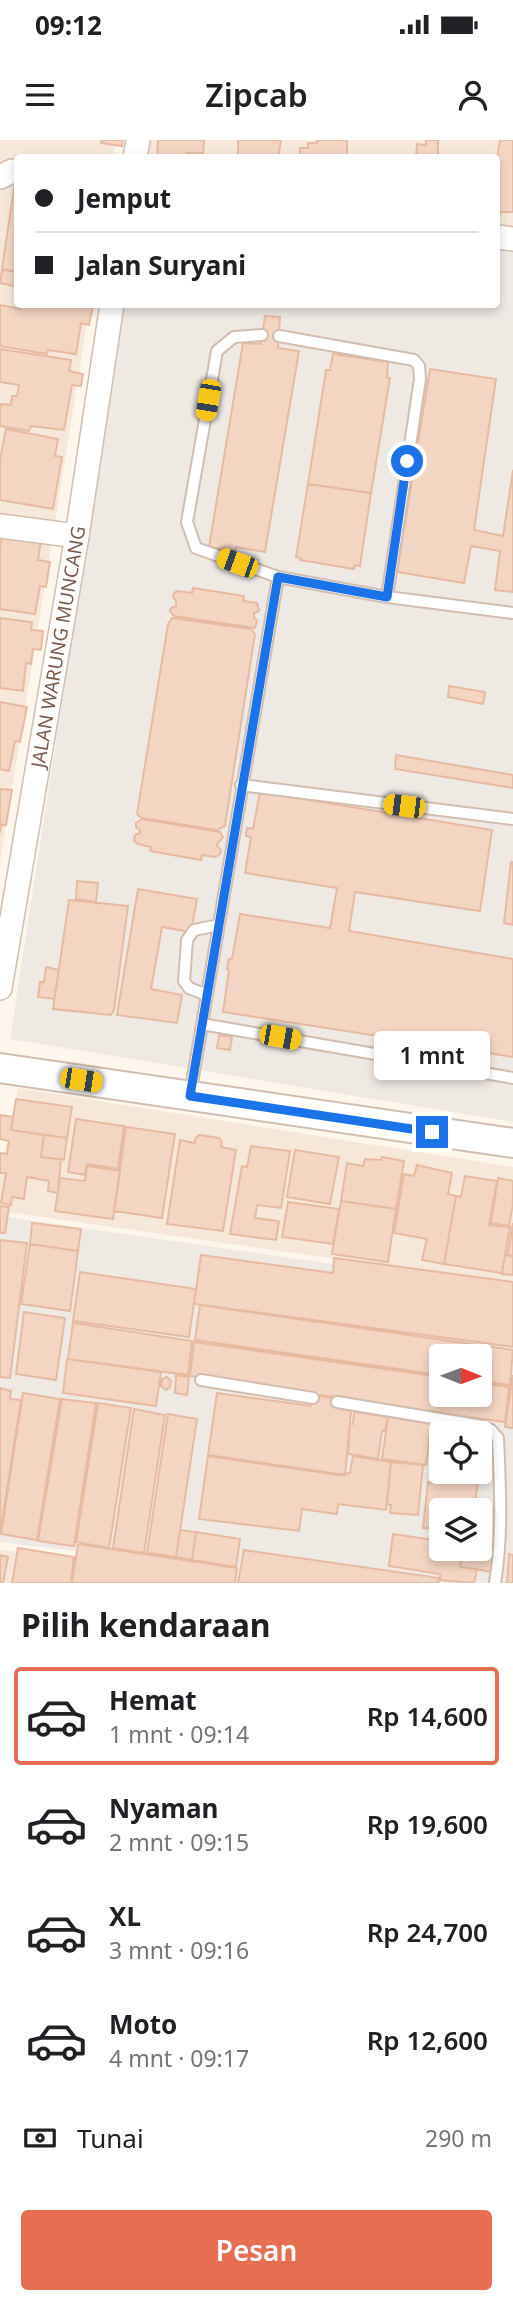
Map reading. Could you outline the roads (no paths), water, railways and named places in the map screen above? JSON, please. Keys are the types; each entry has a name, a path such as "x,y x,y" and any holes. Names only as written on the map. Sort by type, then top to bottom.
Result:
{"street":[{"name":"JALAN WARUNG MUNCANG","path":"0,988 77,536 112,308"},
{"path":"0,526 77,536"},
{"path":"0,1068 513,1143"}],"lane":[{"path":"262,335 233,337 217,351 187,522 196,548 278,577 387,597 513,613"},
{"path":"279,336 414,360 419,366 420,379 387,597"},
{"path":"190,1096 278,577"},
{"path":"241,785 513,820"},
{"path":"207,995 189,988 184,981 187,940 194,930 219,925"},
{"path":"202,1024 513,1078"},
{"path":"201,1380 313,1398"},
{"path":"337,1402 482,1426 491,1430 498,1438 501,1538 495,1583"}]}
